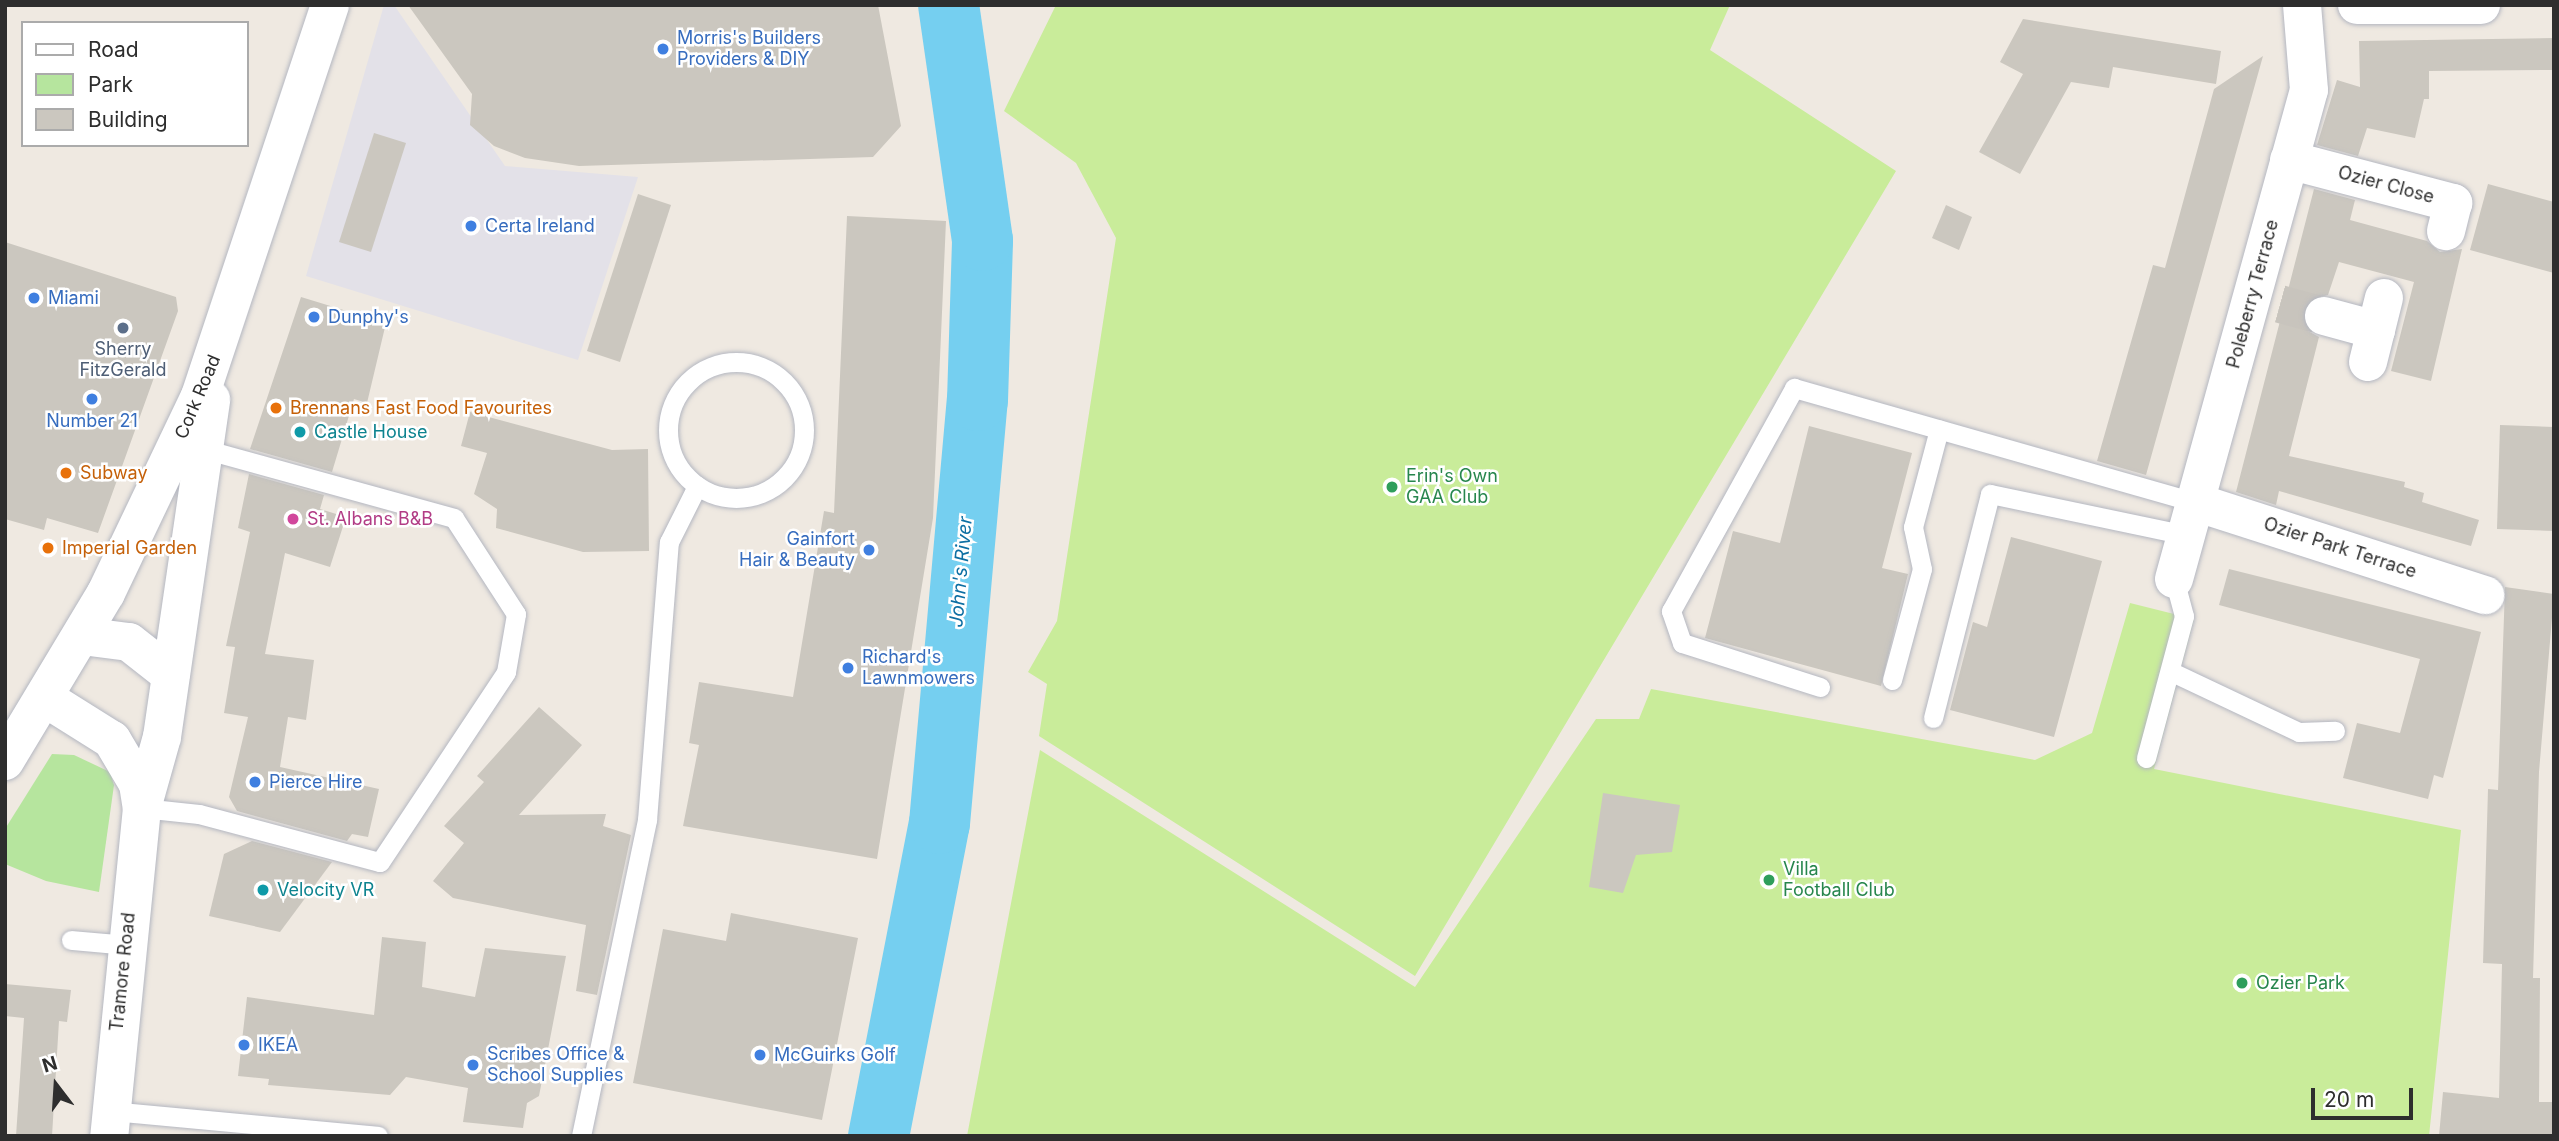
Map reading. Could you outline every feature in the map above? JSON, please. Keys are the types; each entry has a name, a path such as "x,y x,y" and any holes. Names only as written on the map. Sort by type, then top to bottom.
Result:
{"main road":[{"name":"Cork Road","path":"5,761 82,636 160,484 218,349 330,5"},
{"name":"Poleberry Terrace","path":"2174,579 2190,519 2266,301 2289,160 2309,90 2302,5"},
{"path":"2357,5 2481,5"},
{"name":"Ozier Close","path":"2289,160 2453,203 2446,231"},
{"path":"2324,316 2376,330"},
{"name":"Tramore Road","path":"110,1123 142,808 156,771 218,349"},
{"name":"Ozier Park Terrace","path":"2190,519 2485,595"},
{"path":"82,636 129,642 171,675"},
{"name":"Tramore Road","path":"45,698 97,729 123,752 142,808"}],"lane":[{"path":"752,364 772,372 789,386 805,426 794,467 760,494 717,496 697,486 672,454 668,433 679,394 711,367 752,364"},
{"path":"1820,687 1682,643 1671,611 1794,387 1939,429 2190,519"},
{"path":"1892,680 1922,569 1913,527 1939,429"},
{"path":"142,808 199,814 380,862 506,672 516,614 454,518 204,449"},
{"path":"581,1136 647,820 669,542 697,486"},
{"path":"1933,718 1990,494 2190,519"},
{"path":"2146,758 2174,673 2184,615 2174,579"},
{"path":"2174,673 2299,732 2335,732"},
{"path":"71,940 127,945"},
{"path":"110,1123 378,1136"}],"shaded area":[{"name":"Certa Ireland","path":"384,5 394,5 505,166 638,177 578,360 306,276"}],"green space":[{"name":"Erin's Own GAA Club","path":"1056,5 1730,5 1710,50 1896,171 1415,976 1039,736 1047,684 1028,672 1057,621 1116,238 1076,163 1004,111"},
{"name":"Villa Football Club","path":"2130,603 2194,619 2154,769 2461,830 2429,1136 967,1136 1040,750 1415,987 1596,719 1639,719 1651,689 2035,760 2092,733"},
{"path":"52,754 74,755 110,772 114,785 99,892 46,881 5,864 5,829"}],"building":[{"name":"Morris's Builders Providers & DIY","path":"408,5 878,5 901,126 873,157 579,166 525,158 494,146 470,125 472,94"},
{"path":"2023,19 2221,51 2216,84 2113,67 2109,88 2071,82 2020,174 1979,152 2023,74 2000,62"},
{"path":"2554,38 2554,70 2429,71 2429,99 2424,99 2415,138 2367,128 2358,156 2317,145 2337,80 2360,87 2359,41"},
{"path":"2263,56 2146,475 2097,461 2153,265 2165,268 2214,89"},
{"path":"374,133 406,143 371,252 339,242"},
{"path":"2488,184 2554,202 2554,273 2470,250"},
{"path":"2314,189 2355,200 2350,220 2427,241 2440,252 2462,249 2431,381 2391,371 2414,282 2339,262 2328,295 2309,300 2303,311 2308,331 2319,337 2289,456 2405,482 2404,487 2424,493 2422,502 2479,520 2471,546 2279,491 2276,505 2236,492"},
{"path":"638,194 671,205 620,362 587,351"},
{"path":"1946,205 1972,217 1959,250 1932,238"},
{"path":"847,216 946,221 933,518 877,859 683,826 699,745 689,743 699,682 793,697 824,511 834,513"},
{"path":"5,242 176,297 178,311 98,533 47,518 44,530 5,519"},
{"path":"301,297 386,323 367,403 354,399 332,472 250,449"},
{"path":"470,412 612,450 648,449 649,551 583,552 496,528 497,509 474,494 487,453 461,446"},
{"path":"2500,425 2554,427 2554,531 2497,529"},
{"path":"1809,426 1912,453 1882,568 1908,574 1881,686 1705,638 1733,531 1780,543"},
{"path":"249,474 324,495 320,509 346,517 330,567 285,553 265,654 314,660 306,720 288,717 280,767 379,789 368,837 352,834 347,841 237,811 229,797 248,717 224,713 235,647 226,646 250,532 238,528"},
{"path":"2011,537 2102,561 2054,737 1950,710 1973,622 1987,627"},
{"path":"2229,569 2481,632 2443,778 2434,775 2428,799 2343,778 2357,723 2400,733 2420,659 2219,605"},
{"path":"2505,587 2554,594 2539,772 2533,978 2540,978 2539,1102 2554,1102 2554,1136 2439,1136 2443,1092 2499,1098 2502,964 2483,963 2488,789 2498,790"},
{"path":"539,707 582,745 519,815 606,814 603,826 631,835 597,995 576,991 586,925 453,898 433,881 464,843 444,826 484,782 477,776"},
{"path":"1603,793 1680,805 1672,852 1636,855 1623,893 1589,887"},
{"name":"Velocity VR","path":"252,841 332,862 280,932 209,916 224,854"},
{"path":"731,913 858,938 822,1120 633,1083 663,929 726,941"},
{"path":"382,937 426,942 422,987 475,997 485,948 566,956 539,1096 527,1103 523,1128 463,1122 468,1088 406,1077 390,1095 268,1085 269,1079 238,1076 247,997 374,1015"},
{"path":"5,984 71,990 67,1022 59,1021 52,1136 16,1136 24,1018 5,1016"}],"waterway":[{"name":"John's River","path":"878,1136 939,823 977,400 982,240 948,5"}],"tunnel":[{"path":"2280,304 2324,316"}],"place":[{"name":"Morris's Builders Providers & DIY","path":"663,49"},
{"name":"Certa Ireland","path":"471,226"},
{"name":"Miami","path":"34,298"},
{"name":"Dunphy's","path":"314,317"},
{"name":"Sherry FitzGerald","path":"123,328"},
{"name":"Number 21","path":"92,399"},
{"name":"Brennans Fast Food Favourites","path":"276,408"},
{"name":"Castle House","path":"300,432"},
{"name":"Subway","path":"66,473"},
{"name":"Erin's Own GAA Club","path":"1392,487"},
{"name":"St. Albans B&B","path":"293,519"},
{"name":"Imperial Garden","path":"48,548"},
{"name":"Gainfort Hair & Beauty","path":"869,550"},
{"name":"Richard's Lawnmowers","path":"848,668"},
{"name":"Pierce Hire","path":"255,782"},
{"name":"Villa Football Club","path":"1769,880"},
{"name":"Velocity VR","path":"263,890"},
{"name":"Ozier Park","path":"2242,983"},
{"name":"IKEA","path":"244,1045"},
{"name":"McGuirks Golf","path":"760,1055"},
{"name":"Scribes Office & School Supplies","path":"473,1065"}]}
